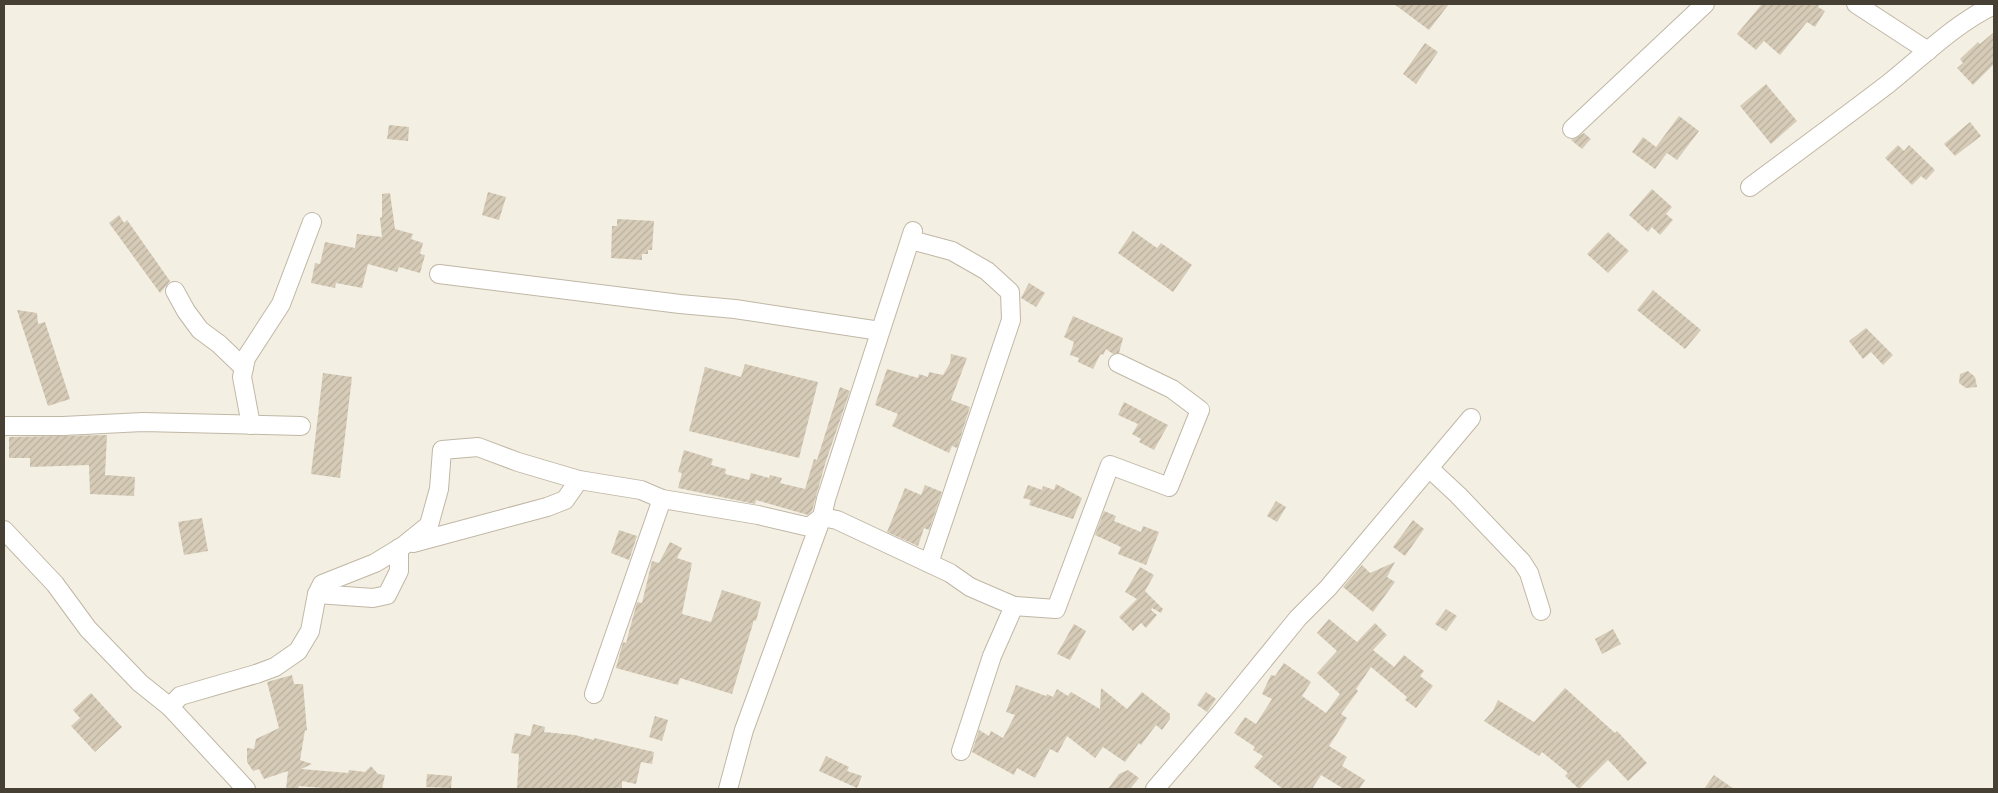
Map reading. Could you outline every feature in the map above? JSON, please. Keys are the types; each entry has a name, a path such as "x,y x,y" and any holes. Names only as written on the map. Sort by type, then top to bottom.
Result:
{"street":[{"path":"1572,129 1705,4"},
{"path":"1856,4 1928,51"},
{"path":"1750,187 1888,83 1985,6"},
{"path":"251,425 242,377 246,358 281,304 312,222"},
{"path":"728,789 744,730 822,517 826,499 912,236 952,251 987,271 1010,292 1011,320 929,563"},
{"path":"439,274 735,309 880,331"},
{"path":"175,291 186,311 200,330 219,344 244,368"},
{"path":"170,707 180,696 256,674 275,666 298,651 310,631 317,594 322,584 375,563 429,526 439,489 442,450 478,446 518,462 579,480 641,490 662,499 758,515 809,527 822,517 837,520 950,572 970,587 1014,606 1056,609 1110,465 1169,486 1200,410 1172,389 1118,363"},
{"path":"1155,789 1298,618 1328,588 1472,418"},
{"path":"4,426 63,426 143,422 301,426"},
{"path":"1429,468 1458,495 1522,562 1529,573 1541,611"},
{"path":"401,547 454,531 548,507 565,500 579,480"},
{"path":"594,694 662,499"},
{"path":"4,530 55,584 88,629 140,683 170,707 246,789"},
{"path":"317,594 372,598 387,595 399,571 401,547"},
{"path":"962,751 992,656 1014,606"}],"building":[{"path":"1394,4 1449,4 1429,30"},
{"path":"1762,4 1820,4 1818,7 1825,11 1815,27 1807,22 1780,55 1764,41 1756,50 1737,34"},
{"path":"1994,32 1994,64 1973,85 1957,68 1963,63 1960,59 1978,42 1980,44"},
{"path":"1425,43 1438,52 1416,84 1403,74"},
{"path":"1766,84 1797,121 1771,144 1740,106"},
{"path":"1679,116 1699,131 1677,160 1667,153 1655,169 1632,152 1643,137 1656,147"},
{"path":"1970,122 1981,136 1955,156 1944,144"},
{"path":"389,125 409,127 408,141 387,139"},
{"path":"1584,133 1591,139 1582,149 1571,140"},
{"path":"1898,145 1904,151 1909,145 1935,170 1926,180 1921,176 1912,185 1885,158"},
{"path":"1652,189 1672,207 1666,214 1673,220 1660,235 1652,227 1648,232 1629,215"},
{"path":"488,192 506,197 499,220 482,215"},
{"path":"390,193 395,229 413,234 411,239 423,243 420,254 425,255 420,273 399,267 397,272 368,264 362,288 336,283 335,288 311,283 315,263 320,264 325,242 355,248 357,234 382,237 380,218 382,217 382,194"},
{"path":"119,215 124,223 127,220 170,281 160,293 109,223"},
{"path":"617,219 654,221 652,250 648,250 648,254 642,254 642,260 611,258 612,226 617,226"},
{"path":"1133,231 1157,248 1161,243 1192,265 1173,292 1118,253"},
{"path":"1608,232 1629,251 1608,273 1587,254"},
{"path":"1029,283 1045,293 1036,307 1021,298"},
{"path":"1653,290 1701,330 1685,349 1637,310"},
{"path":"17,310 37,313 38,324 45,322 70,399 48,406"},
{"path":"1073,316 1123,338 1119,353 1113,354 1106,349 1103,355 1101,354 1099,357 1093,369 1078,362 1079,358 1070,355 1074,342 1064,337"},
{"path":"1866,328 1893,355 1883,365 1871,352 1863,359 1849,341"},
{"path":"951,354 967,358 951,400 970,407 957,448 952,446 949,453 892,426 898,414 875,405 887,369 918,378 919,374 928,377 929,372 943,375 950,363"},
{"path":"745,364 818,382 799,458 689,431 705,367 741,377"},
{"path":"1968,371 1975,377 1977,387 1966,388 1959,383 1960,374"},
{"path":"323,373 352,377 340,478 311,474"},
{"path":"840,387 850,391 825,464 812,511 808,515 756,500 755,504 678,488 682,473 678,472 684,450 713,459 711,465 726,469 725,474 749,480 751,473 769,478 770,475 782,478 780,483 805,489 814,459 817,460"},
{"path":"1124,402 1168,425 1154,450 1139,442 1141,439 1132,434 1138,424 1118,415"},
{"path":"107,435 105,475 135,477 134,496 90,494 89,465 30,467 30,458 9,458 9,437"},
{"path":"1056,484 1082,498 1073,519 1029,505 1031,500 1023,498 1028,485 1042,490 1043,486 1054,490"},
{"path":"925,485 942,492 929,530 924,528 918,546 887,532 905,488 921,495"},
{"path":"1276,501 1286,507 1277,522 1267,516"},
{"path":"1104,511 1116,516 1114,521 1141,532 1143,526 1159,532 1146,565 1118,554 1121,547 1095,535"},
{"path":"202,518 208,551 184,555 178,522"},
{"path":"1413,520 1424,529 1405,556 1393,547"},
{"path":"619,530 637,536 629,560 611,553"},
{"path":"670,542 682,548 677,558 692,563 682,614 711,622 722,590 761,602 732,694 680,678 678,685 616,668 623,642 626,643 637,602 642,603 652,561 659,563"},
{"path":"1395,562 1387,577 1395,582 1373,612 1343,587 1362,565 1370,573"},
{"path":"1140,567 1154,575 1145,591 1163,609 1161,613 1152,608 1151,610 1157,615 1146,628 1141,623 1133,631 1119,617 1137,599 1125,592"},
{"path":"1446,609 1457,616 1446,631 1435,624"},
{"path":"1329,619 1357,642 1375,623 1387,635 1373,650 1394,667 1404,655 1424,671 1420,676 1433,686 1416,708 1405,700 1407,697 1371,667 1356,689 1358,691 1341,714 1347,718 1329,746 1347,757 1342,766 1365,780 1359,789 1344,789 1321,775 1312,789 1283,789 1254,767 1263,756 1253,750 1255,747 1234,733 1245,717 1256,724 1272,699 1262,694 1271,675 1275,676 1284,663 1311,682 1302,696 1326,713 1340,694 1317,673 1337,651 1317,633"},
{"path":"1074,624 1086,631 1070,660 1057,654"},
{"path":"1613,629 1621,644 1602,654 1595,639"},
{"path":"292,675 294,684 303,684 307,731 305,730 300,760 312,764 301,769 348,773 349,770 365,772 371,766 378,774 385,775 382,789 334,789 299,786 298,789 286,789 288,771 264,779 259,769 253,771 247,762 247,748 254,749 256,739 279,728 267,682"},
{"path":"1016,685 1053,697 1057,689 1068,696 1071,692 1100,709 1101,688 1127,709 1142,692 1170,714 1170,719 1162,730 1156,725 1125,762 1103,747 1095,758 1067,736 1058,753 1050,749 1035,778 1017,768 1014,775 972,752 979,730 989,736 991,731 1003,738 1015,715 1006,712"},
{"path":"1565,688 1615,733 1617,731 1647,763 1628,781 1608,760 1579,789 1565,776 1568,773 1542,752 1539,756 1484,721 1493,711 1498,700 1534,722"},
{"path":"1206,692 1216,699 1207,712 1197,705"},
{"path":"91,693 122,727 95,752 71,726 80,718 73,710"},
{"path":"655,716 668,720 662,741 649,737"},
{"path":"533,724 545,727 544,732 575,735 594,740 594,738 654,752 652,764 641,762 636,784 622,781 622,789 517,789 519,754 511,753 515,733 530,736"},
{"path":"826,756 849,767 847,771 862,776 857,788 819,771"},
{"path":"1128,770 1139,778 1130,789 1108,789 1119,774"},
{"path":"427,774 452,776 451,788 426,787"},
{"path":"1714,775 1734,789 1704,789"}]}
